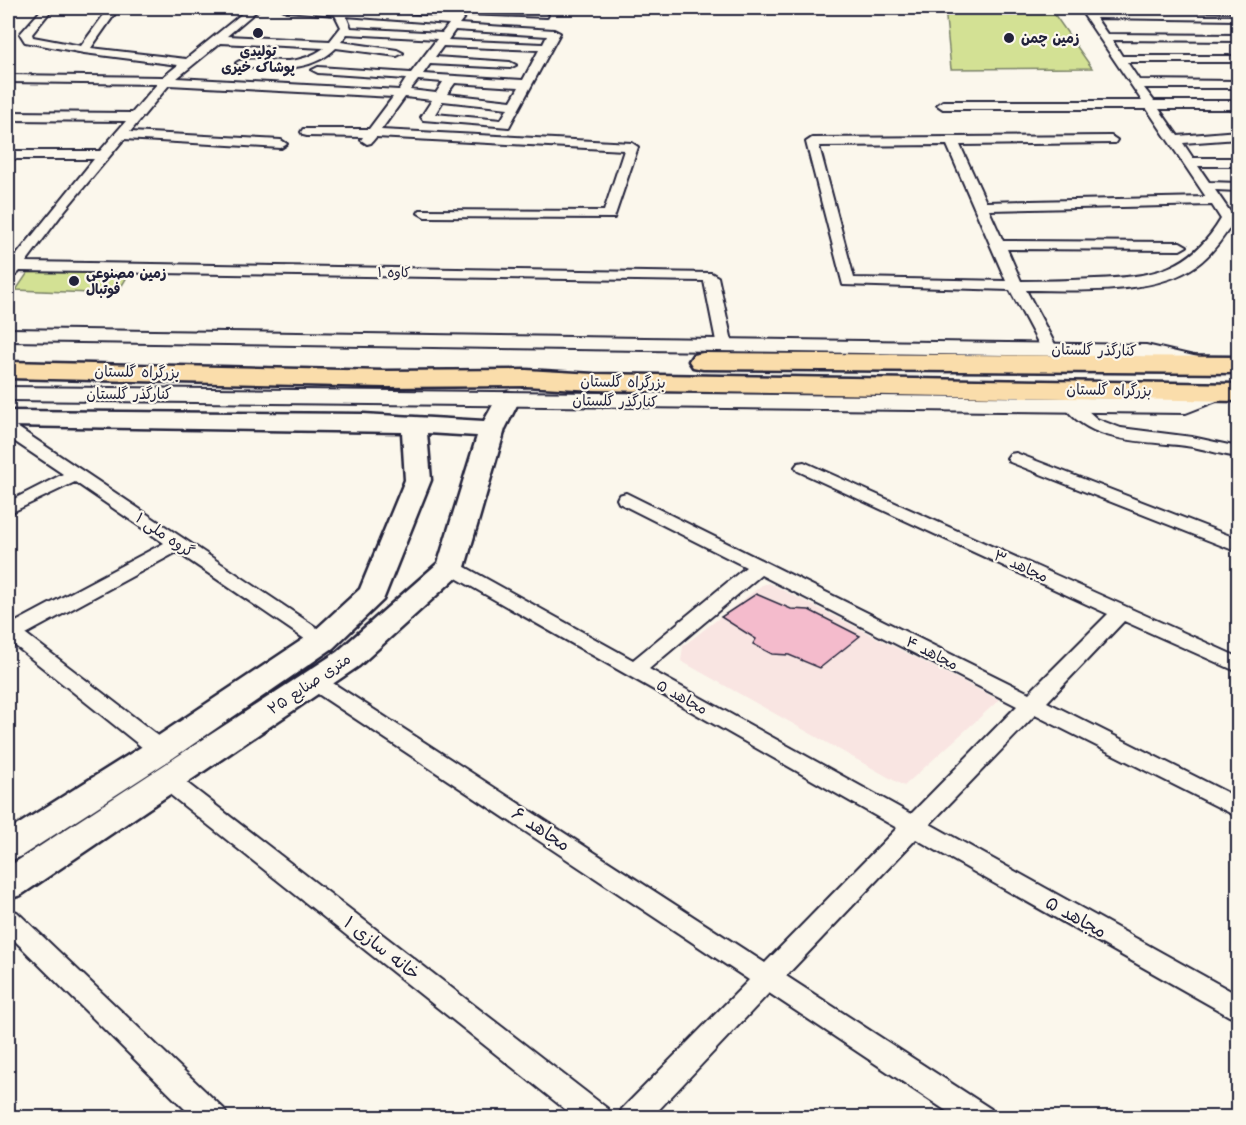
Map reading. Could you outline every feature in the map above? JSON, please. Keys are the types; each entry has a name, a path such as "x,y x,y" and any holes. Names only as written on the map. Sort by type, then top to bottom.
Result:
{"highway":[{"name":"بزرگراه گلستان","path":"8,355 729,364 770,373 1229,393"},
{"name":"بزرگراه گلستان","path":"8,370 134,371 384,379 526,378 594,382 729,364"},
{"name":"بزرگراه گلستان","path":"770,373 1239,365"}],"main road":[{"path":"451,567 492,429 508,399"},
{"path":"8,418 363,422 492,429"},
{"name":"۲۵ متری صنایع","path":"8,885 322,641 373,593 417,480 414,425"},
{"name":"۲۵ متری صنایع","path":"8,848 314,681 348,658 451,567"},
{"path":"322,641 348,658"}],"street":[{"path":"48,8 26,34 29,40 84,50 188,63"},
{"path":"84,50 114,8"},
{"path":"127,135 134,117 166,81 255,8"},
{"path":"286,8 554,33 505,124 427,117 451,79"},
{"path":"1087,11 1239,17"},
{"path":"1087,11 1216,201 1233,219 1218,238 1197,258 1173,273 1131,282 1016,286 848,282 812,142 1112,140"},
{"path":"242,63 287,66 319,58 335,45 346,27 339,13"},
{"path":"344,31 454,24 543,15"},
{"path":"454,24 546,47"},
{"path":"368,139 454,24"},
{"path":"1104,37 1239,38"},
{"path":"215,39 335,45 397,53"},
{"path":"1119,59 1239,59"},
{"path":"427,60 510,65"},
{"path":"318,70 526,84"},
{"path":"8,78 166,81 439,96 515,105"},
{"path":"1136,84 1239,84"},
{"path":"10,270 106,154 174,92 321,100"},
{"path":"944,105 1239,105"},
{"path":"8,116 134,117"},
{"path":"308,132 368,139 632,147 609,215 425,213"},
{"path":"127,135 281,144"},
{"path":"1174,140 1239,135"},
{"path":"952,141 1016,286 1050,350"},
{"path":"8,154 106,154"},
{"path":"1190,162 1239,162"},
{"path":"1206,186 1239,187"},
{"path":"982,206 1216,201"},
{"path":"998,245 1180,246"},
{"name":"کاوه ۱","path":"10,270 711,277 729,364"},
{"name":"کنارگذر گلستان","path":"8,335 729,364 1050,350 1146,351 1206,366"},
{"name":"کنارگذر گلستان","path":"8,394 256,394 1185,406 1229,393"},
{"path":"363,422 387,414 508,399"},
{"path":"1072,406 1091,423 1118,433 1192,442 1239,452"},
{"name":"گروه ملی ۱","path":"8,429 322,641"},
{"path":"1016,458 1239,546"},
{"name":"مجاهد ۳","path":"804,467 1239,665"},
{"path":"8,509 75,475"},
{"name":"مجاهد ۴","path":"626,499 1239,808"},
{"path":"10,632 178,544"},
{"path":"634,670 760,566"},
{"name":"۵ مجاهد","path":"451,567 914,826"},
{"path":"632,1118 1122,612"},
{"name":"خانه سازی ۱","path":"10,632 164,764 598,1118"},
{"name":"۶ مجاهد","path":"314,681 981,1118"},
{"name":"مجاهد ۵","path":"914,826 1239,1008"},
{"path":"8,919 214,1118"}],"shaded area":[{"path":"769,583 999,700 904,786 681,661 683,646 762,585"}],"green space":[{"name":"زمین چمن","path":"945,8 1050,8 1092,68 951,69"},
{"name":"زمین مصنوعی فوتبال","path":"31,268 130,272 117,294 16,290"}],"building":[{"path":"756,594 791,609 809,610 860,636 820,668 789,655 772,654 753,644 756,639 721,617"}],"place":[{"name":"تولیدی پوشاک خیری","path":"258,33"},
{"name":"زمین چمن","path":"1009,38"},
{"name":"زمین مصنوعی فوتبال","path":"74,281"}]}
